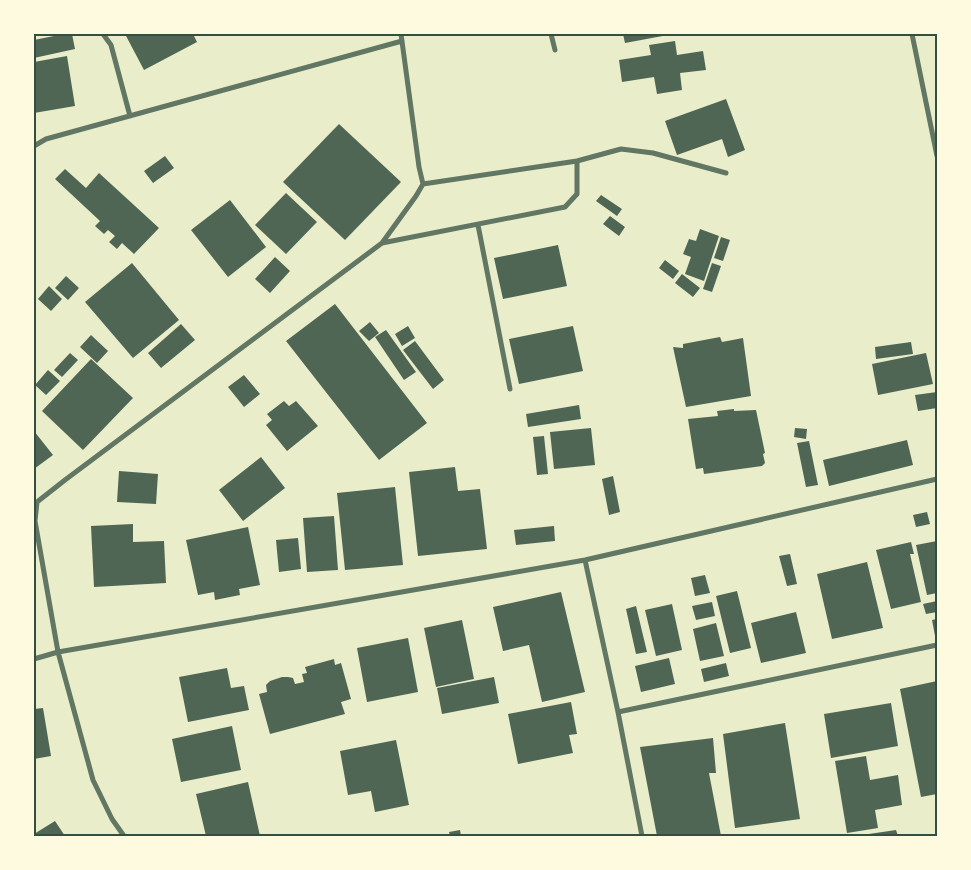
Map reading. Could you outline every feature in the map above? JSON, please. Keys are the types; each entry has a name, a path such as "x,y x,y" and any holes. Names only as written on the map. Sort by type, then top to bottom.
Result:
{"street":[{"path":"103,34 111,45 130,116"},
{"path":"124,836 112,819 93,780 58,652 35,521 38,502 382,243 423,184 401,34"},
{"path":"551,34 555,50"},
{"path":"912,34 937,156"},
{"path":"34,146 46,139 402,41"},
{"path":"423,184 577,162 621,149 653,154 726,173"},
{"path":"382,243 565,207 577,194 577,162"},
{"path":"478,225 510,389"},
{"path":"34,659 58,652 585,560 937,479"},
{"path":"585,560 618,712 642,836"},
{"path":"618,712 937,645"}],"building":[{"path":"72,34 75,49 34,58 34,40"},
{"path":"125,34 197,34 194,36 197,42 144,70"},
{"path":"623,34 668,34 668,35 625,43"},
{"path":"675,41 677,55 703,51 706,70 680,73 682,90 657,94 654,77 622,82 619,60 651,55 649,45"},
{"path":"67,56 75,106 34,113 34,62"},
{"path":"726,99 745,150 728,157 722,139 677,155 665,121"},
{"path":"339,124 401,182 345,240 283,182"},
{"path":"165,156 174,168 153,183 144,171"},
{"path":"65,169 86,188 99,173 159,228 134,254 122,243 117,249 109,242 115,236 108,230 104,234 95,226 100,221 55,179"},
{"path":"286,193 317,222 286,254 255,225"},
{"path":"601,195 622,209 617,216 596,201"},
{"path":"230,200 266,247 228,277 191,230"},
{"path":"610,216 625,227 619,236 603,224"},
{"path":"700,229 719,236 704,281 685,274 691,257 683,254 689,239 696,241"},
{"path":"721,237 730,240 723,261 714,258"},
{"path":"558,245 567,286 503,299 494,258"},
{"path":"275,257 290,271 270,293 255,279"},
{"path":"665,260 679,271 673,279 659,268"},
{"path":"132,263 179,320 133,358 85,302"},
{"path":"712,263 721,266 712,292 703,289"},
{"path":"682,274 700,288 693,297 675,283"},
{"path":"66,276 79,288 68,300 55,288"},
{"path":"49,286 62,299 51,311 38,299"},
{"path":"335,304 427,423 379,460 286,341"},
{"path":"370,322 379,333 369,341 359,331"},
{"path":"181,324 195,340 161,368 148,353"},
{"path":"408,326 415,338 402,346 395,334"},
{"path":"573,326 583,371 519,384 509,339"},
{"path":"386,330 416,372 404,380 375,337"},
{"path":"91,335 108,351 97,363 80,347"},
{"path":"720,337 722,342 743,338 751,396 686,407 673,347 683,348 683,344"},
{"path":"415,341 444,380 433,389 403,350"},
{"path":"911,342 913,354 876,359 875,347"},
{"path":"70,353 78,360 62,377 54,370"},
{"path":"926,353 933,384 878,395 872,364"},
{"path":"91,359 133,398 83,450 42,411"},
{"path":"48,370 60,381 46,395 35,385"},
{"path":"244,375 260,394 244,407 228,387"},
{"path":"937,392 937,408 918,411 915,395"},
{"path":"284,401 289,406 296,401 318,426 287,451 266,425 272,420 267,414"},
{"path":"579,405 581,419 528,427 526,414"},
{"path":"734,409 734,411 756,410 765,453 763,454 765,463 762,466 704,474 703,468 696,469 688,419 718,416 717,411"},
{"path":"591,428 595,465 554,469 550,432"},
{"path":"795,428 807,429 806,439 794,437"},
{"path":"34,431 53,455 34,469"},
{"path":"544,436 548,474 537,475 533,437"},
{"path":"907,440 913,465 829,486 823,460"},
{"path":"809,441 818,485 806,487 797,443"},
{"path":"261,457 285,488 243,521 219,490"},
{"path":"455,467 458,491 480,489 487,549 418,556 409,472"},
{"path":"119,471 158,474 156,504 117,502"},
{"path":"613,476 620,512 609,515 602,479"},
{"path":"395,487 403,565 345,570 337,493"},
{"path":"927,512 930,524 916,527 913,515"},
{"path":"334,516 338,570 307,572 303,518"},
{"path":"133,524 133,542 164,541 166,583 94,587 91,526"},
{"path":"554,526 555,541 516,545 514,530"},
{"path":"248,527 260,585 239,589 240,595 215,600 214,592 198,595 186,540"},
{"path":"298,538 301,569 279,572 276,540"},
{"path":"937,541 937,593 927,595 916,545"},
{"path":"911,542 914,554 910,554 921,602 891,609 876,550"},
{"path":"790,554 797,584 787,586 779,556"},
{"path":"867,562 883,628 832,639 817,574"},
{"path":"705,575 710,593 695,596 691,578"},
{"path":"737,591 751,648 730,653 716,596"},
{"path":"561,592 585,692 542,702 529,645 503,651 493,607"},
{"path":"937,601 937,612 926,614 923,604"},
{"path":"712,602 715,616 696,620 692,606"},
{"path":"672,604 682,650 656,656 645,610"},
{"path":"636,606 647,652 636,654 626,609"},
{"path":"796,612 806,653 761,663 751,623"},
{"path":"937,619 937,641 936,641 932,620"},
{"path":"462,620 474,679 436,687 424,628"},
{"path":"716,623 724,656 700,661 693,629"},
{"path":"408,638 418,692 367,702 357,648"},
{"path":"669,658 675,684 641,692 635,666"},
{"path":"334,659 335,665 341,663 351,699 341,702 345,714 270,734 259,694 267,692 266,685 270,681 282,677 293,678 295,684 304,682 302,674 307,673 305,667"},
{"path":"726,663 729,676 704,682 701,669"},
{"path":"227,668 231,688 244,686 249,710 188,722 179,677"},
{"path":"494,677 499,703 442,714 437,688"},
{"path":"937,681 937,794 921,797 900,689"},
{"path":"571,702 577,734 569,735 573,753 518,764 508,714"},
{"path":"891,703 898,746 831,758 824,714"},
{"path":"43,708 51,756 34,759 34,709"},
{"path":"785,723 800,819 735,828 723,734"},
{"path":"232,726 241,770 181,782 172,739"},
{"path":"713,738 716,773 709,773 721,836 657,836 640,747"},
{"path":"396,740 409,805 375,812 371,791 348,795 340,751"},
{"path":"866,756 870,780 898,775 902,805 875,810 878,828 847,833 835,761"},
{"path":"248,782 260,836 206,836 196,794"},
{"path":"55,821 65,836 34,836 34,834"},
{"path":"460,830 461,836 450,836 449,832"},
{"path":"896,830 898,836 862,836 862,835"}]}
